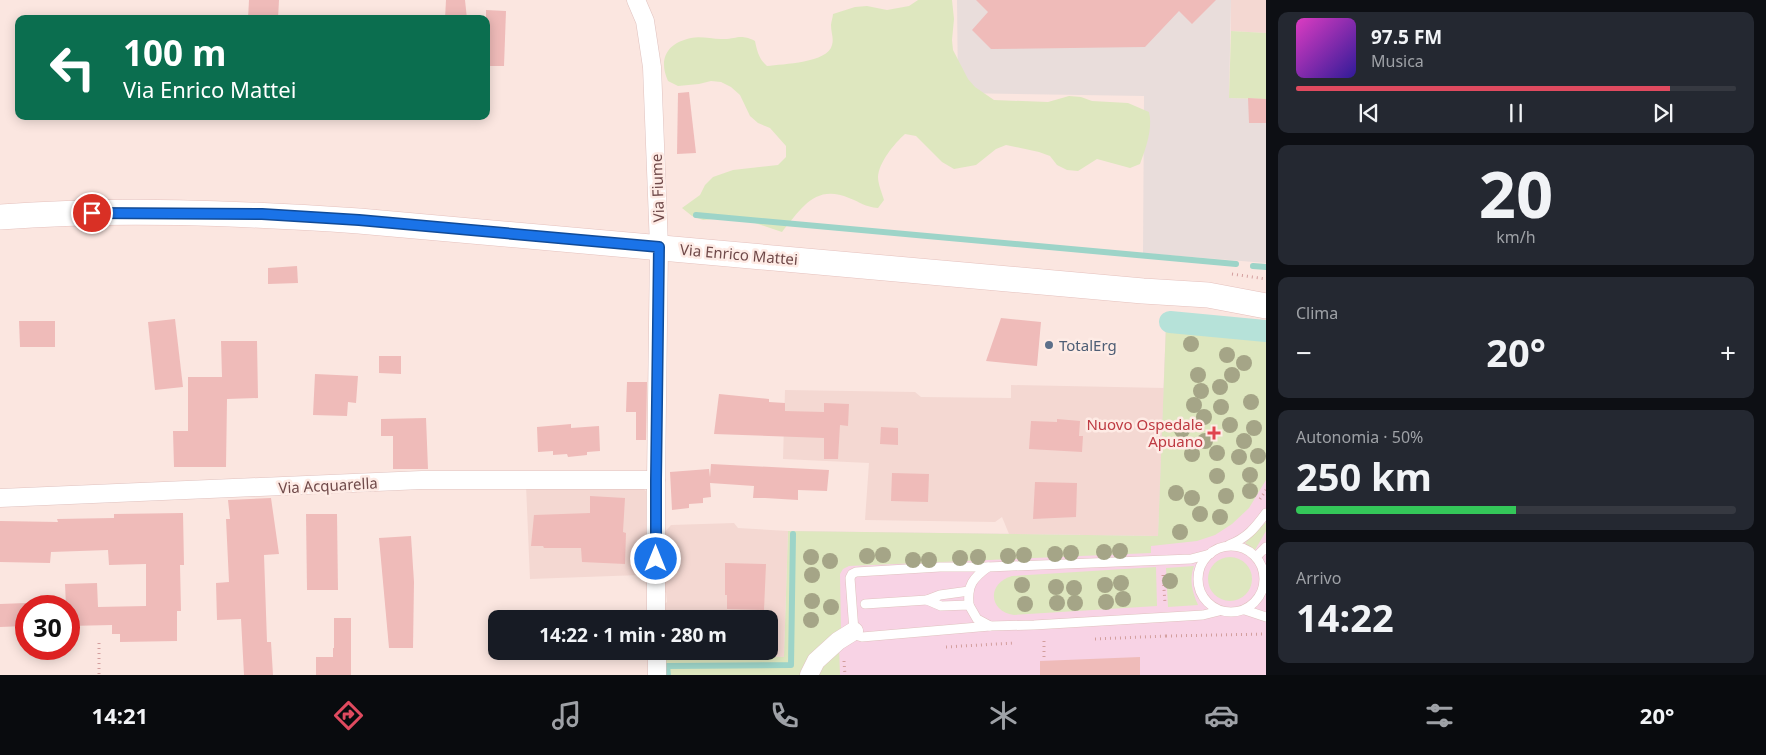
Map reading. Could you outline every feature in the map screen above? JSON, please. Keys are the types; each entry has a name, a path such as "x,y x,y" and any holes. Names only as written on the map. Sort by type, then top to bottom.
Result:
{"main road":[{"name":"Via Enrico Mattei","path":"0,217 56,213 262,214 359,220 1208,295 1266,306"},
{"name":"Via Enrico Mattei","path":"1208,295 1266,293"}],"street":[{"name":"Via Fiume","path":"636,0 645,21 652,67 659,247 656,610"},
{"name":"Via Acquarella","path":"0,498 422,480 656,480"},
{"path":"809,675 816,661 838,641 854,631"},
{"path":"657,660 657,675"}],"lane":[{"path":"1219,611 1209,605 1202,596 1198,585 1198,573 1202,562 1217,549 1241,540 1254,529 1266,513"},
{"path":"1210,554 1191,559 940,566 854,572 850,578 854,631 855,635 862,638 990,626 1034,626 1203,615 1219,611 1237,613 1255,604 1262,594 1265,584 1264,574 1256,557 1248,550 1237,546 1226,546"},
{"path":"1256,557 1266,547"},
{"path":"988,566 971,581 969,591 970,605 977,619 990,626"},
{"path":"865,604 927,600 940,595 969,591"},
{"path":"927,600 941,606 970,605"},
{"path":"1245,610 1266,617"}],"path":[{"path":"1257,503 1266,490"},
{"path":"1163,559 1166,636"},
{"path":"1091,639 1266,634"},
{"path":"1034,641 1053,640"},
{"path":"1044,641 1044,659"},
{"path":"940,647 1016,642"},
{"path":"99,643 99,675"}],"shaded area":[{"path":"957,0 1231,0 1229,98 1266,99 1266,263 1143,253 1144,96 958,93"},
{"path":"1231,0 1266,0 1266,33 1231,31"},
{"name":"Nuovo Ospedale Apuano","path":"1166,324 1266,334 1266,675 661,675 660,660 778,660 778,657 784,657 788,531 1158,536"},
{"path":"1011,385 1165,388 1158,536 1009,534 1002,517 995,522 865,520 869,463 783,459 785,390 915,392 921,397 1011,398"},
{"path":"636,482 646,491 646,563 640,566 640,575 530,579 526,485"},
{"path":"734,523 738,528 788,531 784,657 778,657 778,610 661,610 661,607 667,602 666,593 662,589 663,534 671,525"}],"green space":[{"path":"918,0 952,0 954,19 953,50 968,79 975,87 994,100 1048,102 1069,96 1081,97 1092,101 1128,103 1149,112 1147,145 1140,164 1130,168 1097,159 1078,171 1067,170 1057,165 1050,156 1006,145 996,149 976,165 954,169 942,162 916,136 905,134 892,148 881,165 878,180 884,200 878,208 837,194 818,196 803,207 782,232 749,221 726,218 703,220 692,216 682,208 700,195 705,185 713,177 733,170 778,165 786,157 786,146 770,128 758,123 750,116 740,95 731,87 721,82 711,81 678,86 668,81 664,66 667,53 671,48 683,40 691,38 726,39 745,37 755,41 759,55 767,66 804,62 822,56 829,51 833,42 831,25 833,14 855,7 867,6 887,10 909,6"},
{"path":"1231,31 1266,33 1266,99 1229,98"},
{"path":"1166,324 1266,334 1266,480 1249,508 1232,524 1215,535 1197,541 1151,546 1151,553 849,566 843,569 840,574 841,630 804,675 661,675 660,660 778,660 778,657 784,657 788,531 1158,536"},
{"path":"1266,522 1266,531 1255,550 1245,543"},
{"path":"1230,557 1242,561 1248,567 1252,579 1248,591 1242,597 1230,601 1218,597 1212,591 1208,579 1212,567 1218,561"},
{"path":"1194,566 1192,586 1198,605 1168,607 1166,568"},
{"path":"1156,567 1157,606 1014,615 1005,612 995,603 995,590 998,584 1012,576"},
{"path":"839,646 840,675 817,675 817,673"}],"building":[{"path":"249,0 279,0 278,15 248,15"},
{"path":"446,0 465,0 467,15 445,15"},
{"path":"976,0 1216,0 1192,24 1179,11 1145,47 991,49 972,30 988,12"},
{"path":"486,10 506,11 504,66 490,66 490,15 486,15"},
{"path":"689,92 696,153 677,154 678,93"},
{"path":"1248,98 1266,99 1266,123 1249,123"},
{"path":"297,266 298,283 268,284 268,268"},
{"path":"1001,318 1041,322 1037,366 986,361"},
{"path":"175,319 183,387 155,390 148,322"},
{"path":"19,321 55,321 55,347 20,347"},
{"path":"221,341 257,341 258,398 227,399 226,467 174,467 173,431 188,431 188,377 222,377"},
{"path":"379,356 401,356 401,374 379,373"},
{"path":"315,374 358,376 356,403 348,402 347,416 313,415"},
{"path":"627,382 647,382 646,440 636,440 636,412 626,412"},
{"path":"719,394 769,399 769,402 785,403 785,411 824,412 824,403 849,404 848,426 840,425 838,459 824,459 824,438 714,434"},
{"path":"426,418 428,469 393,469 393,436 381,436 381,419"},
{"path":"1057,419 1080,421 1079,436 1083,436 1082,452 1029,449 1031,421 1057,422"},
{"path":"571,424 571,428 599,426 600,451 587,452 587,455 568,457 567,454 553,455 553,451 538,452 537,427"},
{"path":"881,427 898,428 898,445 880,444"},
{"path":"711,464 829,470 827,491 798,490 798,500 753,498 754,486 710,483 711,497 703,498 703,503 689,504 689,508 672,510 670,472 709,469 710,477"},
{"path":"892,473 929,474 928,502 891,501"},
{"path":"1035,482 1077,483 1076,517 1033,519"},
{"path":"590,496 625,498 623,532 626,533 625,564 582,562 581,548 531,546 534,515 590,513"},
{"path":"271,498 279,554 264,555 267,642 271,642 273,675 244,675 241,619 217,620 216,583 229,582 226,519 230,519 228,500"},
{"path":"183,513 184,565 180,565 181,611 177,611 177,641 120,642 120,634 112,634 112,625 80,626 80,595 66,595 65,584 97,583 98,607 146,606 146,564 109,565 108,550 51,552 50,563 0,562 0,521 58,522 57,519 114,518 114,514"},
{"path":"306,514 337,514 338,590 307,590"},
{"path":"411,536 414,582 413,648 389,648 379,538"},
{"path":"725,563 766,564 764,610 727,609 727,595 725,595"},
{"path":"15,603 15,626 0,627 0,604"},
{"path":"334,618 351,618 351,675 316,675 316,657 333,657"},
{"path":"1140,657 1140,675 1040,675 1040,661"}],"waterway":[{"path":"696,215 1236,264"},
{"path":"1253,266 1266,267"},
{"path":"1170,322 1266,331"},
{"path":"668,675 667,666 791,665 793,534"}],"place":[{"name":"TotalErg","path":"1049,345"},
{"name":"Nuovo Ospedale Apuano","path":"1214,433"}],"route":[{"path":"92,213 262,214 359,220 659,247 656,559"}]}
